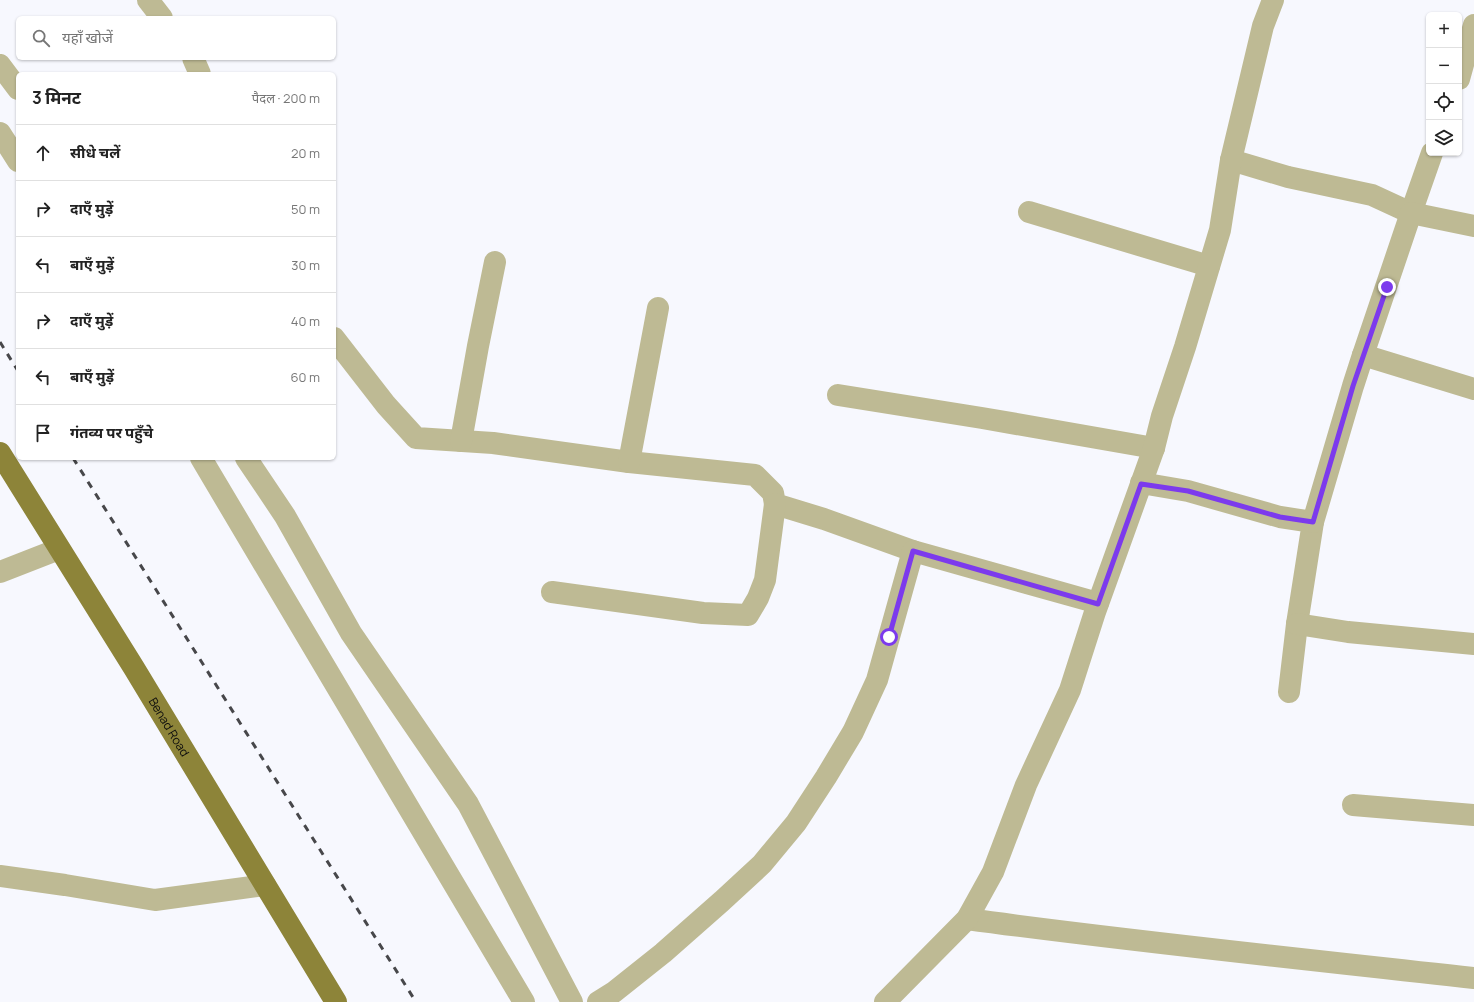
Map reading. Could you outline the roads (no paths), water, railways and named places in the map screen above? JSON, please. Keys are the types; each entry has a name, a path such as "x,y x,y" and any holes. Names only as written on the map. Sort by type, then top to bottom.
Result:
{"main road":[{"name":"Benad Road","path":"0,453 130,662 336,1002"}],"street":[{"path":"148,0 160,16"},
{"path":"885,1002 967,919 993,872 1026,785 1070,690 1098,604 1154,448 1162,416 1220,230 1231,160 1263,26 1273,0"},
{"path":"1462,68 1474,25"},
{"path":"194,60 199,72"},
{"path":"0,65 16,86"},
{"path":"0,133 16,158"},
{"path":"1289,692 1297,624 1313,522 1353,386 1431,156"},
{"path":"1231,160 1288,177 1372,195 1411,213 1474,226"},
{"path":"1028,212 1209,266"},
{"path":"461,441 495,262"},
{"path":"629,462 658,308"},
{"path":"336,341 386,405 416,438 493,443 629,462 755,475 773,493 775,504 764,580 758,598 748,615 703,613 552,592"},
{"path":"1363,355 1474,389"},
{"path":"838,396 982,418 1154,448"},
{"path":"201,460 524,1002"},
{"path":"247,460 285,516 351,633 468,804 572,1002"},
{"path":"1141,484 1188,491 1280,517 1313,522"},
{"path":"775,504 824,519 913,551 1098,604"},
{"path":"0,572 59,549"},
{"path":"598,1002 626,983 722,901 762,864 796,823 853,732 877,680 913,551"},
{"path":"1297,624 1348,632 1474,644"},
{"path":"1353,805 1474,815"},
{"path":"0,876 66,885 155,900 265,885"},
{"path":"967,919 1101,937 1474,978"}],"railway":[{"path":"0,342 16,368"},
{"path":"74,460 416,1002"}]}
